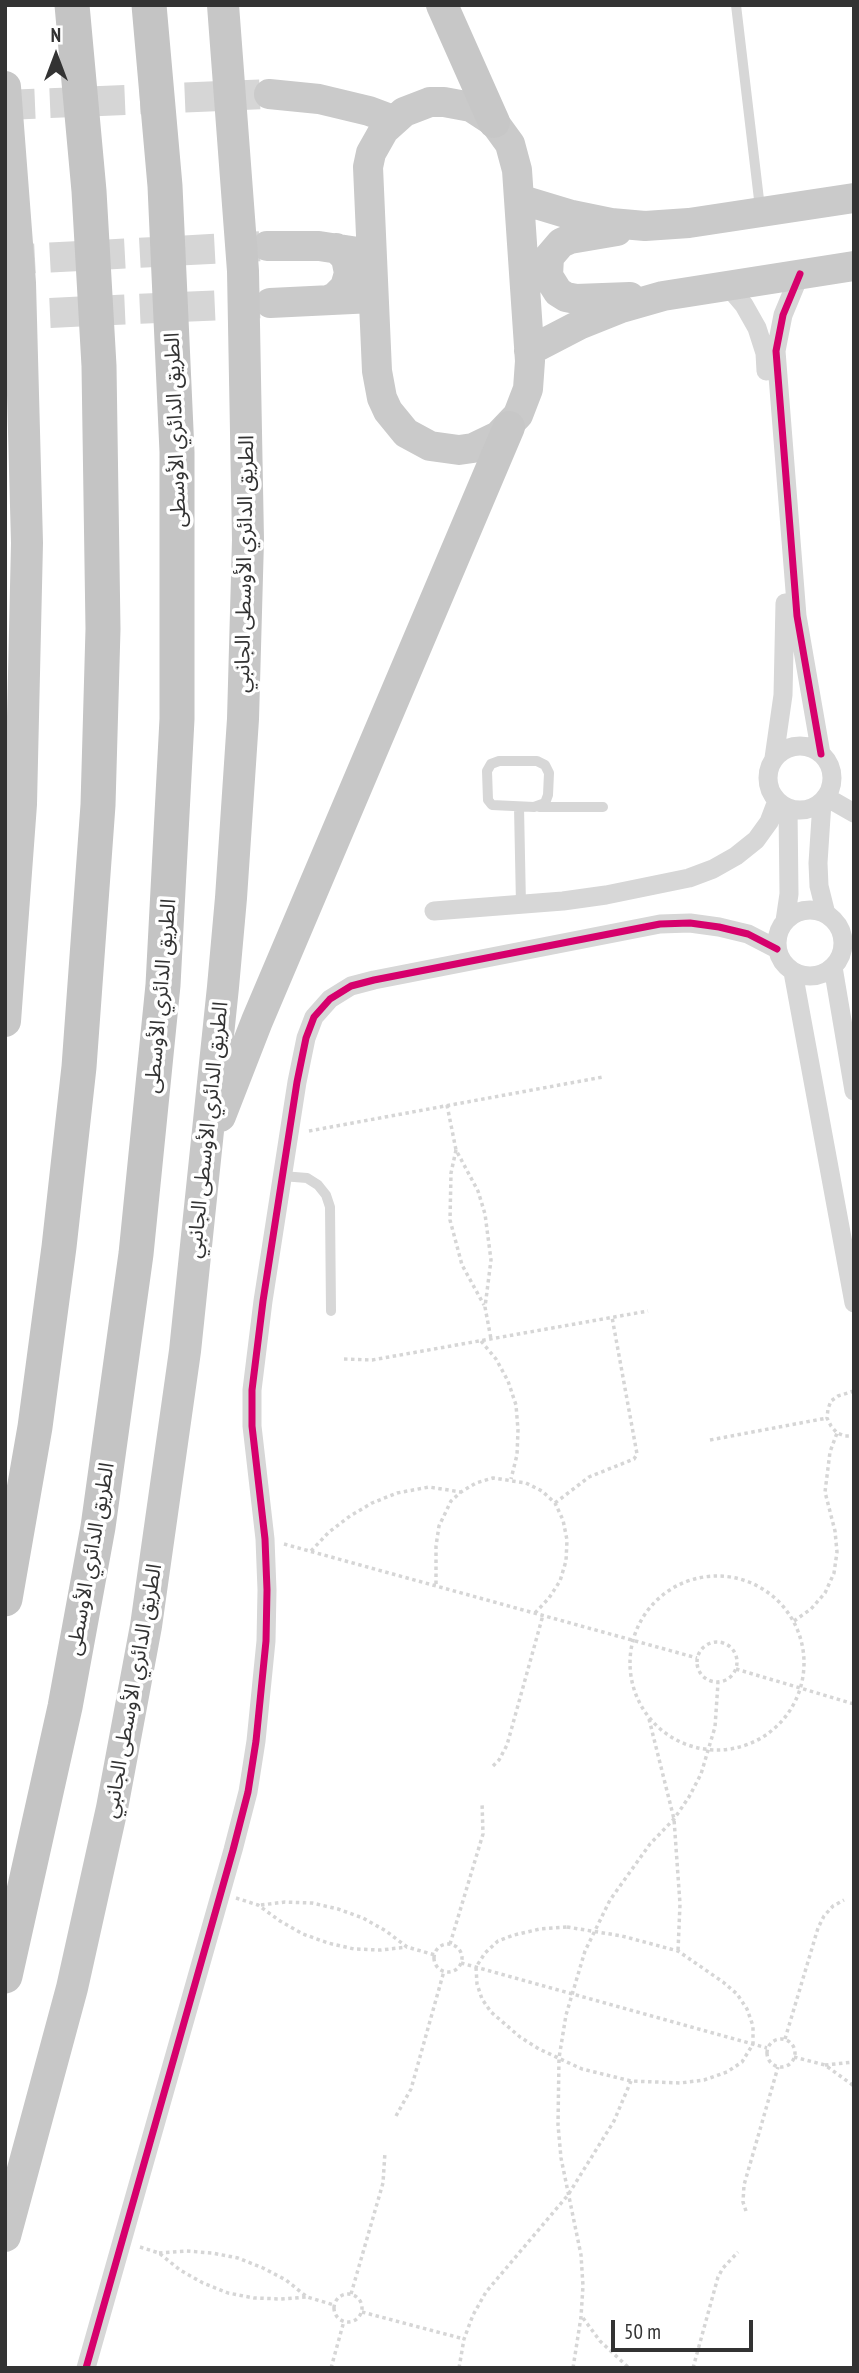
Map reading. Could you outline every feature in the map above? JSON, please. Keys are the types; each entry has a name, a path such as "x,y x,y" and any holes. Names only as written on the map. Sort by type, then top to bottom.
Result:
{"highway":[{"path":"5,1599 60,1247 79,1067 98,805 103,629 99,366 89,191 72,5"},
{"name":"الطريق الدائري الأوسطى","path":"5,1976 55,1759 98,1527 137,1241 163,985 177,719 177,452 166,199 149,5"},
{"name":"الطريق الدائري الأوسطى الجانبي","path":"5,2236 72,1988 130,1717 174,1443 234,860 243,719 248,437 243,271 223,5"},
{"path":"442,5 494,122"},
{"path":"5,87 20,283 27,543 21,804 5,1021"},
{"path":"203,1167 249,1040 509,426"}],"main road":[{"path":"269,94 320,99 393,120"},
{"path":"443,102 471,107 494,122 503,132 515,157 530,351 528,389 524,403 509,426 486,443 458,450 430,446 406,433 396,423 382,398 377,371 368,167 376,141 393,120 417,106 443,102"},
{"path":"663,296 576,299 558,292 548,276 550,257 561,243 570,239 645,226 689,223 854,198"},
{"path":"519,199 572,215 645,226"},
{"path":"267,246 302,245 371,254"},
{"path":"328,300 345,287 349,273 346,258 337,248"},
{"path":"530,351 582,324 621,308 663,296 854,266"},
{"path":"271,303 373,298"}],"street":[{"path":"727,285 744,305 757,328 765,353 786,617 783,695 768,780 770,792 783,805 800,810 812,808 824,799 831,788 832,775 821,754 797,616 776,351 783,315 800,274"},
{"path":"774,758 797,747 810,748 821,754"},
{"path":"824,799 854,813"},
{"path":"824,799 818,863 819,886 826,914"},
{"path":"435,911 616,894 689,878 736,856 756,840 783,805"},
{"path":"783,805 789,894 785,921 778,934 777,949 786,966 803,976 825,973 833,967 840,957 848,929 839,927 826,914 815,911 804,911 785,921"},
{"path":"86,2368 233,1850 247,1792 259,1717 266,1641 265,1539 252,1426 252,1390 262,1301 282,1176 306,1038 314,1017 330,999 351,986 374,979 660,924 690,923 719,927 748,934 777,949"},
{"path":"833,967 854,1091"},
{"path":"793,972 854,1303"}],"lane":[{"path":"736,5 760,212"},
{"path":"539,807 545,803 548,795 549,773 545,765 537,761 499,761 491,764 487,771 489,803 495,807 519,807 539,807 603,807"},
{"path":"519,807 521,905"},
{"path":"282,1176 307,1178 318,1185 326,1195 330,1207 331,1311"}],"path":[{"path":"289,1135 603,1077"},
{"path":"447,1105 456,1150 473,1180 485,1214 491,1260 485,1307 491,1339"},
{"path":"456,1150 449,1196 450,1220 462,1265 485,1307"},
{"path":"344,1359 372,1360 648,1311"},
{"path":"555,1503 589,1477 628,1461 637,1454 612,1317"},
{"path":"481,1341 496,1359 508,1381 516,1405 517,1455 511,1479"},
{"path":"854,1391 831,1401 827,1418 837,1433 854,1436"},
{"path":"710,1440 827,1418"},
{"path":"794,1621 811,1609 825,1593 834,1573 837,1552 826,1482 830,1452 837,1433"},
{"path":"436,1586 439,1526 443,1513 461,1492 485,1480 511,1479 526,1483 542,1491 555,1503 564,1520 565,1530 566,1561 560,1581 550,1598 535,1613"},
{"path":"311,1551 329,1532 350,1516 397,1493 429,1487 461,1492"},
{"path":"265,1539 697,1658"},
{"path":"648,1717 668,1736 693,1747 720,1751 747,1746 771,1732 790,1713 802,1688 805,1665 803,1642 794,1621 781,1602 763,1588 741,1579 718,1575 695,1578 674,1587 655,1601 641,1619 632,1640 629,1667 635,1694 648,1717 674,1819 679,1872 678,1951"},
{"path":"492,1766 499,1760 507,1745 543,1615"},
{"path":"723,1643 735,1653 736,1669 726,1681 718,1683 703,1678 698,1671 697,1658 707,1644 723,1643"},
{"path":"736,1669 854,1704"},
{"path":"573,2368 582,2317 581,2255 568,2195 558,2125 559,2058 570,1993 594,1930 629,1871 674,1819 689,1797 710,1749 715,1727 718,1683"},
{"path":"450,1944 483,1834 482,1802"},
{"path":"785,2039 818,1928 833,1906 844,1900"},
{"path":"407,1947 354,1949 328,1943 279,1921 258,1905 312,1903 338,1909 375,1924 407,1947 435,1955"},
{"path":"567,1927 594,1930 678,1951 699,1963 737,1994 747,2009 753,2026 753,2044 742,2062 727,2072 704,2080 680,2083 631,2081 582,2069 520,2037 491,2012 482,1999 477,1983 476,1968 485,1953 498,1941 540,1929 567,1927"},
{"path":"450,1944 460,1951 461,1963 457,1968 444,1971 435,1961 435,1955 440,1946 450,1944"},
{"path":"461,1963 767,2048"},
{"path":"396,2116 411,2089 444,1971"},
{"path":"785,2039 794,2046 794,2057 791,2063 778,2067 768,2060 767,2048 775,2040 785,2039"},
{"path":"794,2057 825,2065 854,2062"},
{"path":"825,2065 854,2087"},
{"path":"746,2211 743,2202 744,2185 778,2067"},
{"path":"458,2368 464,2339 486,2292 568,2195 614,2121 631,2081"},
{"path":"351,2294 383,2183 386,2152"},
{"path":"307,2297 267,2299 228,2293 191,2277 159,2253 186,2251 238,2258 275,2274 307,2297 334,2305"},
{"path":"693,2368 718,2277 737,2252"},
{"path":"334,2305 340,2296 351,2294 360,2301 362,2312"},
{"path":"334,2305 338,2318 344,2321 351,2322 362,2312"},
{"path":"362,2312 464,2339"},
{"path":"582,2317 600,2341 629,2368"},
{"path":"331,2368 344,2321"}],"tunnel":[{"path":"5,105 269,94"},
{"path":"5,260 266,246"},
{"path":"5,315 267,303"}],"cycle path":[{"path":"800,274 783,315 776,351 797,616 821,754"},
{"path":"86,2368 248,1792 266,1641 267,1590 265,1539 252,1426 252,1390 297,1082 306,1038 314,1017 330,999 351,986 660,924 690,923 719,927 748,934 777,949"}]}
